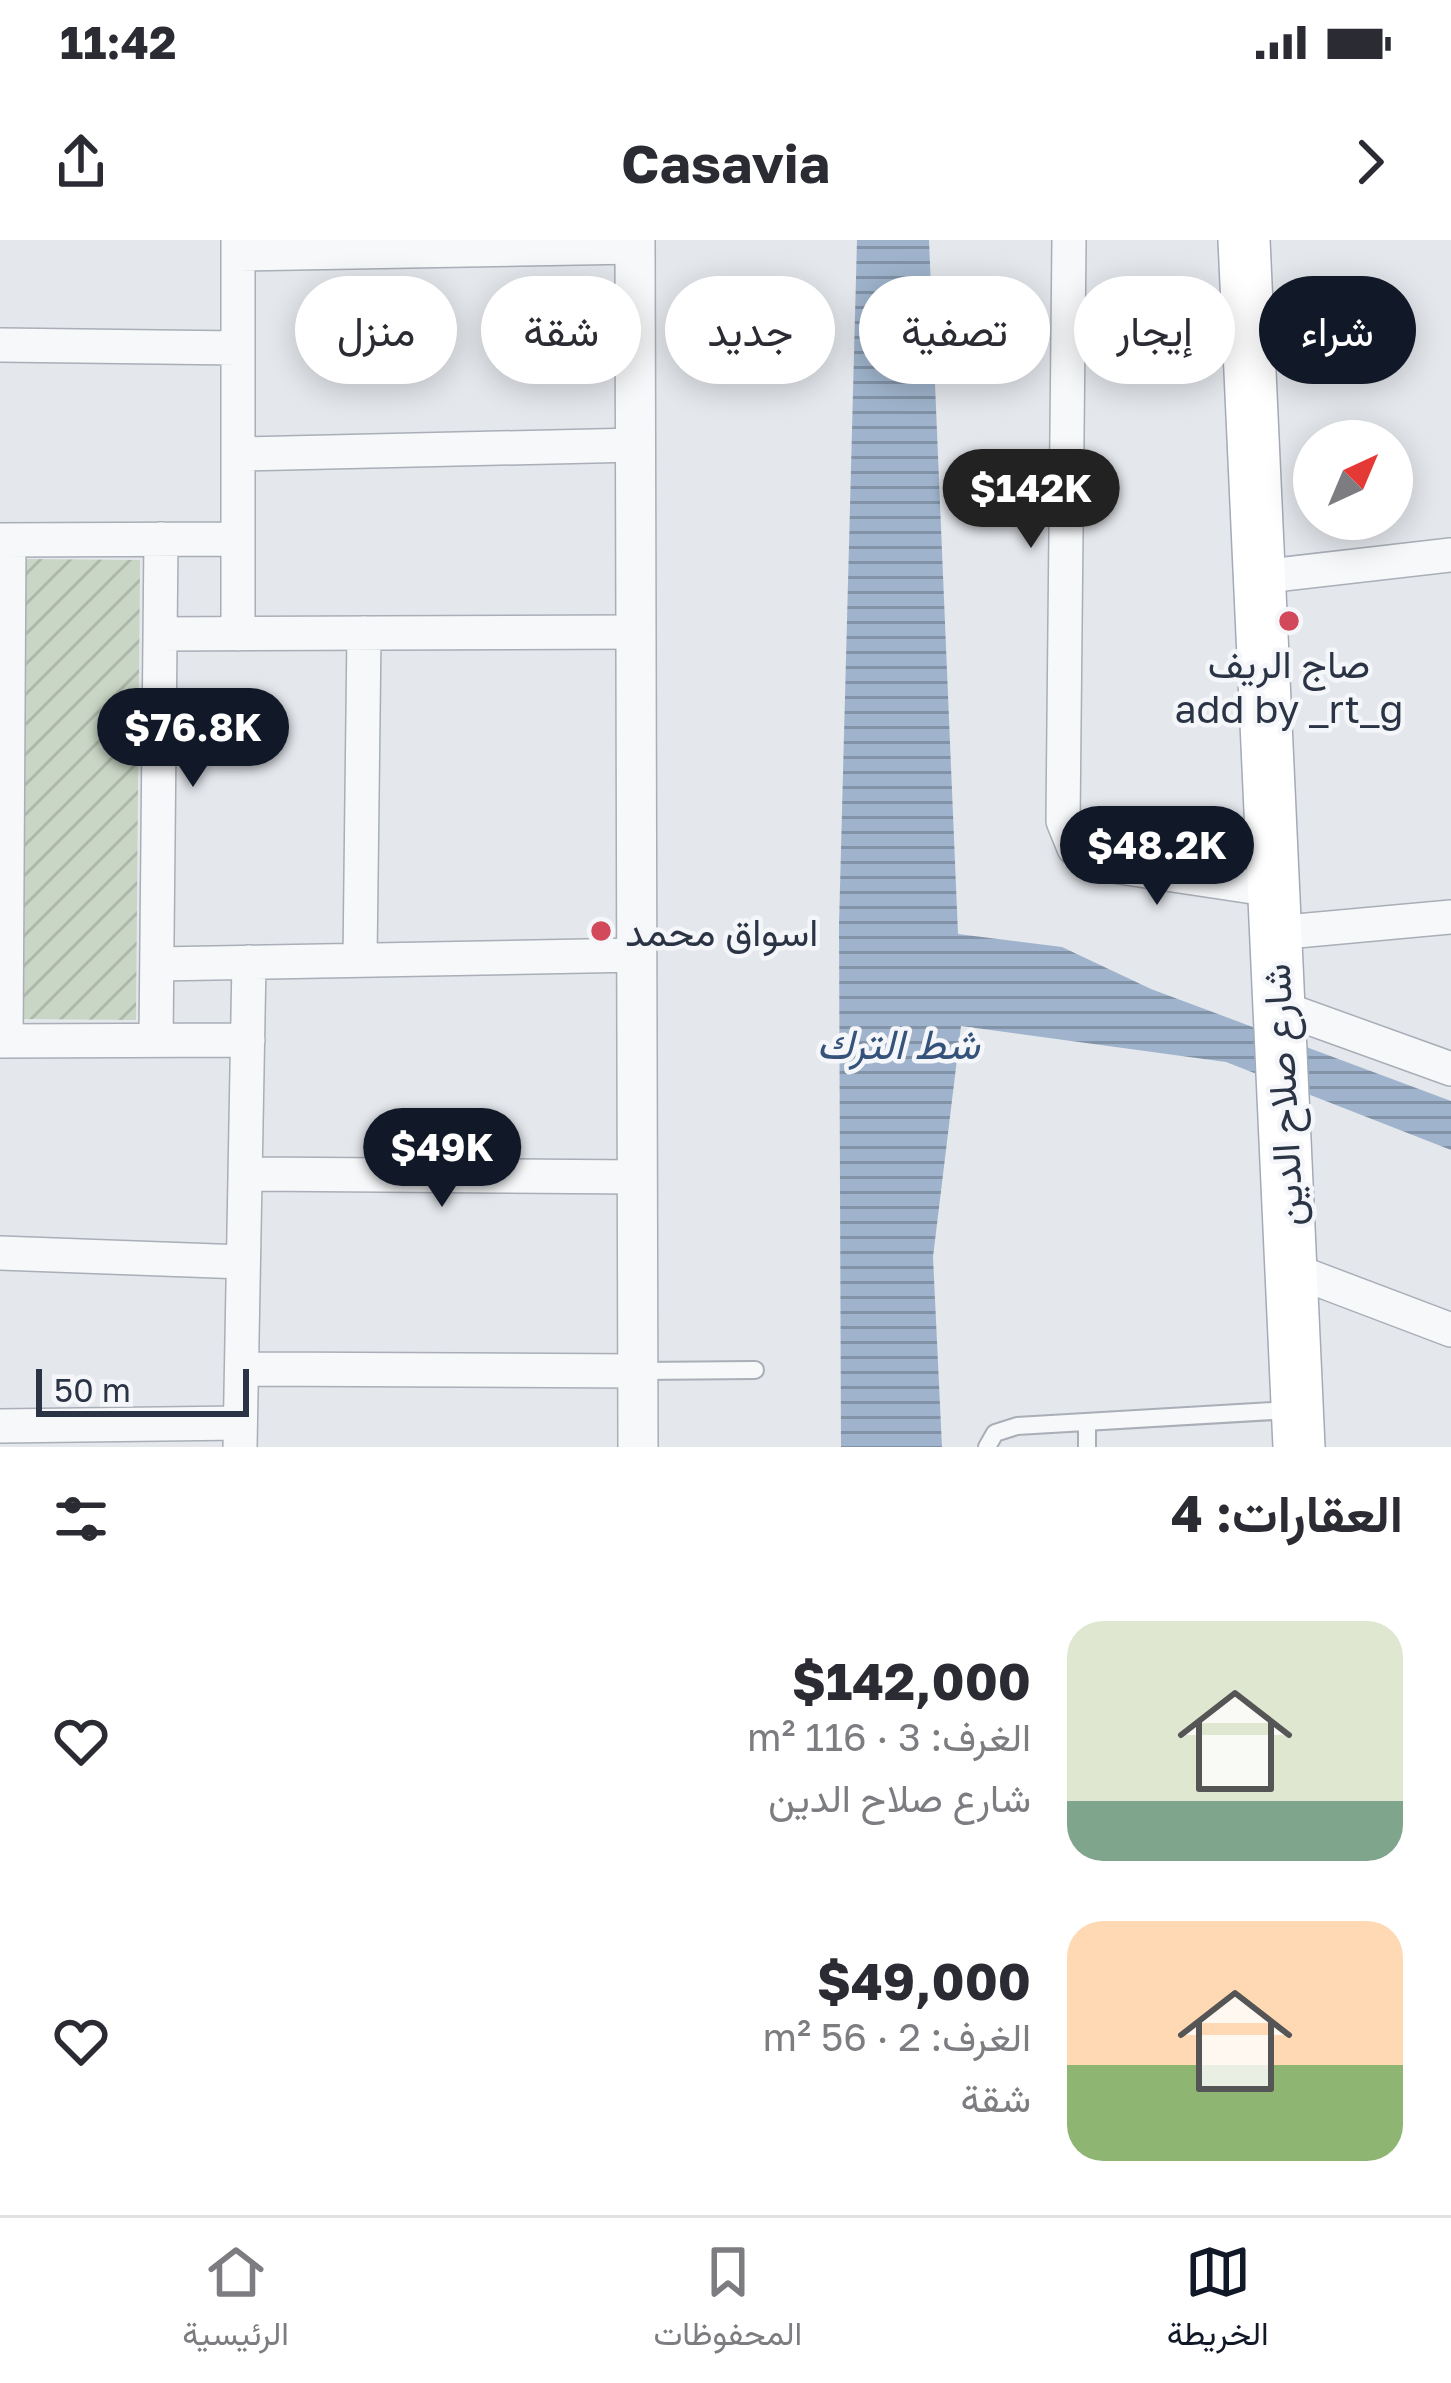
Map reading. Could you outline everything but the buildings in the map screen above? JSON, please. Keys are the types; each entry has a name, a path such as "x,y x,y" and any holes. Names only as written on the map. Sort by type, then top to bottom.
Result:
{"main road":[{"name":"شارع صلاح الدين","path":"1244,240 1298,1428"}],"street":[{"path":"1069,240 1064,821 1074,848 1094,863 1274,912 1451,917"},
{"path":"238,634 238,247 635,243 638,1447"},
{"path":"0,345 238,348"},
{"path":"238,454 637,445"},
{"path":"156,1040 161,539"},
{"path":"238,539 5,540 3,1041 248,1040"},
{"path":"1259,577 1451,555"},
{"path":"160,634 638,632"},
{"path":"359,960 364,633"},
{"path":"157,964 638,955"},
{"path":"0,1426 240,1435 249,962"},
{"path":"1279,1007 1451,1069"},
{"path":"246,1174 639,1177"},
{"path":"0,1252 243,1262"},
{"path":"1290,1268 1451,1330"},
{"path":"243,1369 640,1370"}],"lane":[{"path":"640,1370 755,1370"},
{"path":"986,1447 995,1433 1017,1426 1087,1422 1298,1428"},
{"path":"1087,1422 1087,1447"}],"green space":[{"path":"25,559 140,560 136,1020 19,1019"}],"water":[{"name":"شط الترك","path":"857,240 929,240 931,276 859,276 859,384 935,384 958,934 1062,947 1151,989 1451,1101 1451,1150 1226,1062 961,1026 933,1257 942,1447 841,1447 839,925"}],"place":[{"name":"صاج الريف add by _rt_g","path":"1289,621"},
{"name":"اسواق محمد","path":"601,931"}]}
